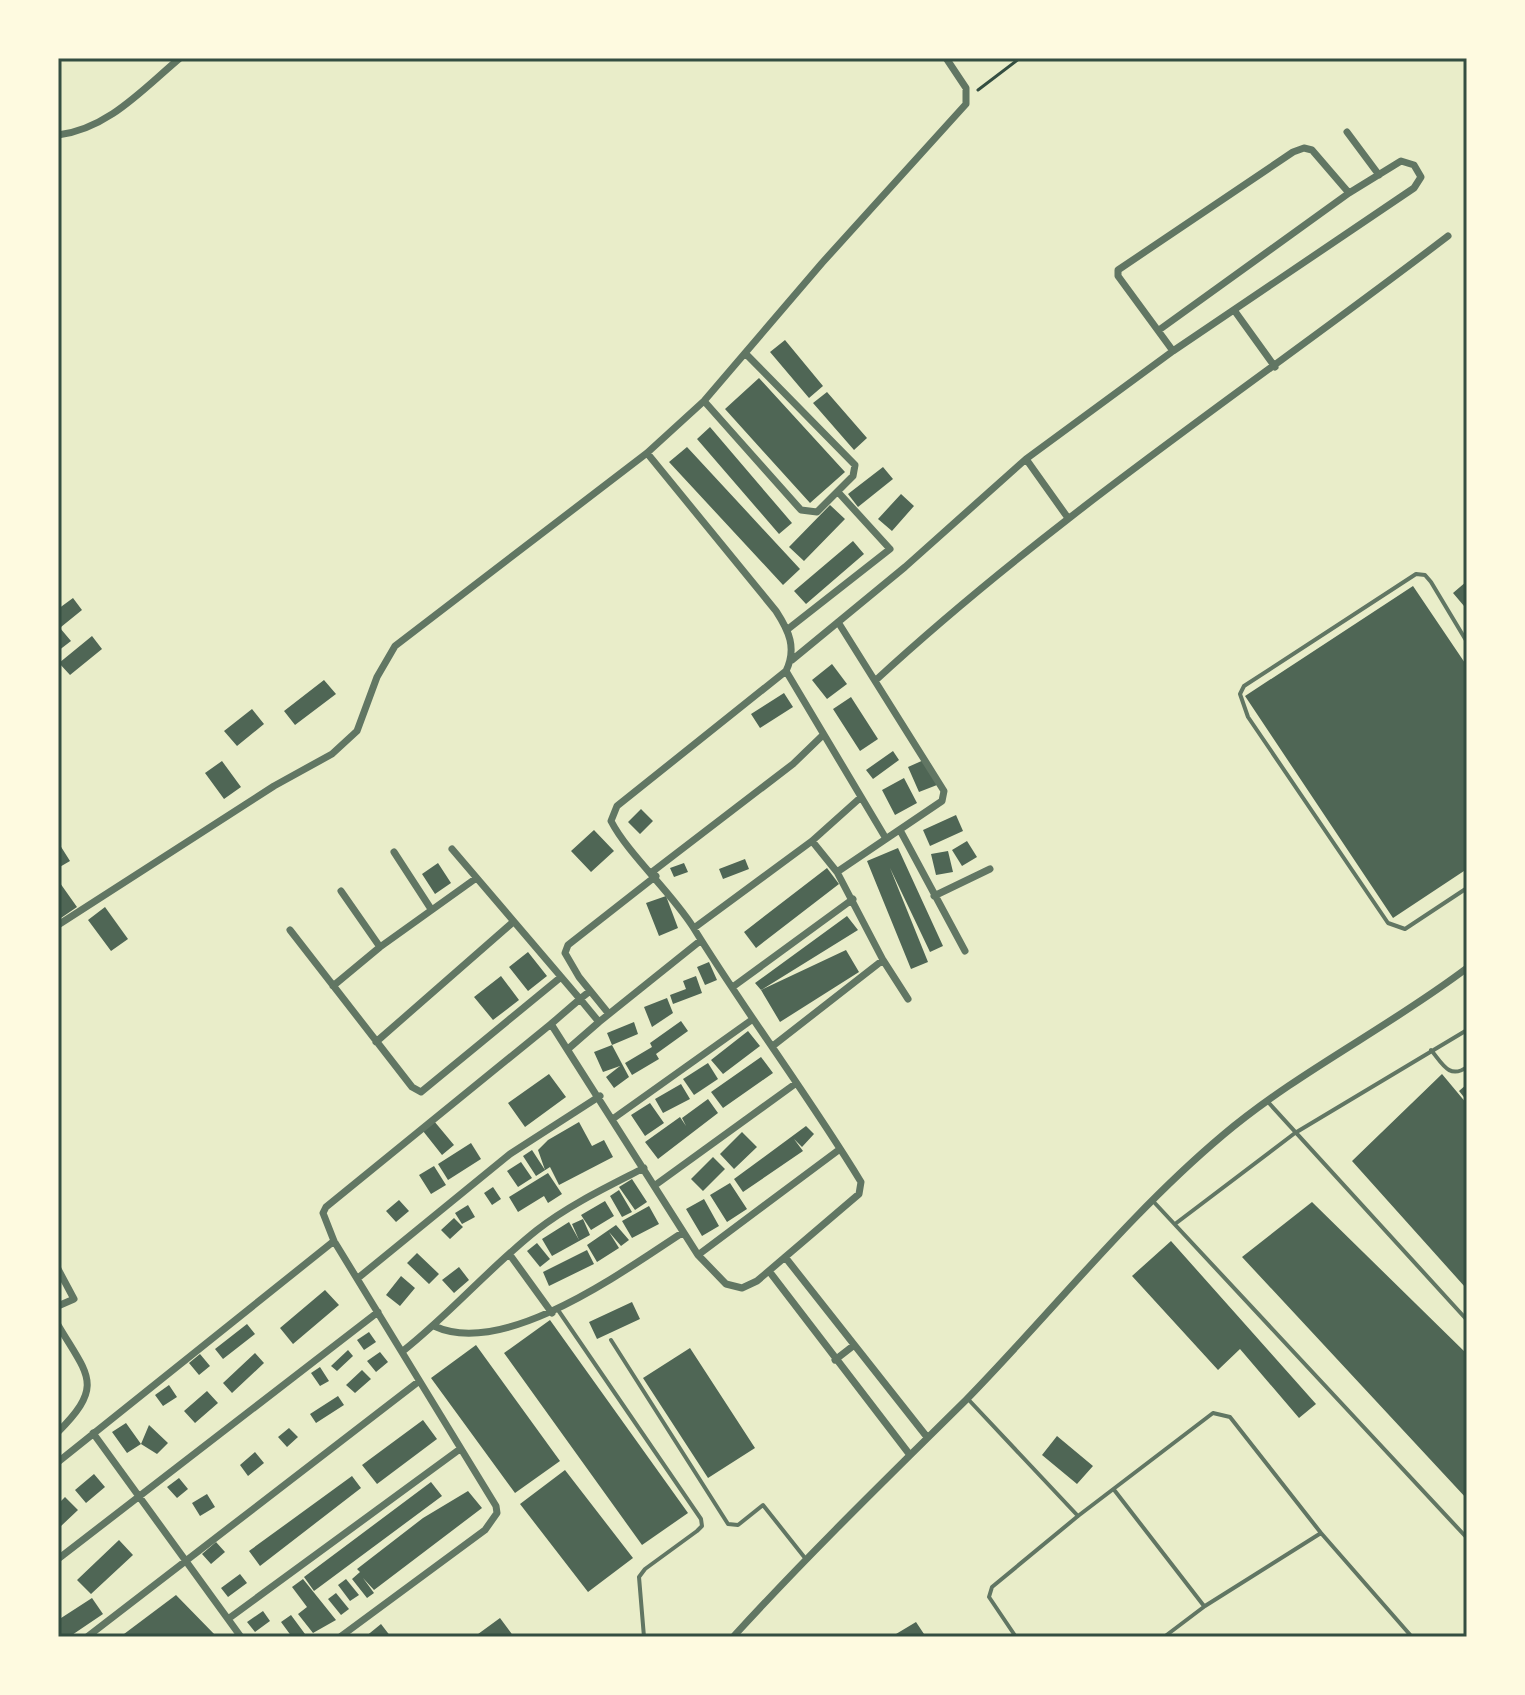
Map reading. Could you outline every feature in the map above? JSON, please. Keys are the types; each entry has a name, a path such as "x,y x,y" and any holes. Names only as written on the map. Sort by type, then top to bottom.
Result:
{"street":[{"path":"58,135 86,130 111,116 180,58"},
{"path":"58,925 274,786 332,754 357,731 377,677 395,646 647,453 704,401 822,263 943,131 968,96 946,58"},
{"path":"1347,132 1379,175"},
{"path":"1173,351 1118,276 1122,267 1299,149 1312,150 1349,193"},
{"path":"551,1024 614,1118 682,1233 726,1284 742,1288 769,1271 859,1194 861,1182 795,1084 774,1045 753,1019 694,928 611,821 617,806 786,671 792,660 1026,459 1173,351 1421,180 1414,165 1407,161 1349,193 1159,330"},
{"path":"876,680 953,610 1068,518 1448,236"},
{"path":"1234,310 1275,367"},
{"path":"704,401 801,510 817,512 853,476 855,465 746,354"},
{"path":"647,453 788,629 792,660"},
{"path":"1026,459 1068,518"},
{"path":"788,629 890,549 838,492"},
{"path":"837,872 885,837 901,832 942,801 944,791 838,622"},
{"path":"786,671 885,837"},
{"path":"609,1014 565,953 568,945 793,764 823,735"},
{"path":"694,928 812,841 860,798"},
{"path":"901,832 965,951"},
{"path":"812,841 837,872 883,960 908,999"},
{"path":"452,849 599,1022"},
{"path":"394,852 431,909"},
{"path":"934,896 990,869"},
{"path":"333,986 380,947 475,879"},
{"path":"341,891 380,947"},
{"path":"734,986 853,899"},
{"path":"376,1042 512,923"},
{"path":"290,930 412,1087 424,1091 561,977"},
{"path":"568,1049 700,941"},
{"path":"774,1045 883,960"},
{"path":"733,1637 805,1558 967,1398 1059,1296 1152,1200 1223,1135 1267,1101 1467,968"},
{"path":"340,1637 494,1522 496,1506 334,1241 323,1213 326,1207 590,991"},
{"path":"614,1118 753,1019"},
{"path":"654,1186 795,1084"},
{"path":"358,1278 510,1154 600,1096"},
{"path":"698,1255 840,1149"},
{"path":"403,1351 434,1326 481,1279 554,1218 644,1168"},
{"path":"434,1326 448,1332 482,1332 555,1311 682,1233"},
{"path":"58,1462 334,1241"},
{"path":"510,1255 555,1311"},
{"path":"785,1257 927,1437"},
{"path":"58,1269 74,1299 58,1306"},
{"path":"769,1271 910,1455"},
{"path":"58,1559 378,1312"},
{"path":"58,1325 86,1373 89,1394 79,1411 58,1432"},
{"path":"835,1360 853,1346"},
{"path":"87,1637 183,1560 418,1382"},
{"path":"93,1433 241,1637"},
{"path":"228,1619 460,1449"}],"lane":[{"path":"1467,642 1431,582 1425,575 1416,574 1244,686 1240,694 1248,717 1388,923 1405,929 1467,888"},
{"path":"1175,1224 1295,1133 1467,1030"},
{"path":"1431,1050 1448,1071 1454,1073 1467,1067"},
{"path":"1267,1101 1467,1320"},
{"path":"1152,1200 1467,1538"},
{"path":"555,1311 701,1519 702,1526 639,1577 644,1637"},
{"path":"611,1340 728,1524 738,1525 763,1505 805,1558"},
{"path":"967,1398 1078,1516"},
{"path":"1016,1637 989,1592 1078,1516 1115,1491 1213,1413 1230,1417 1321,1533 1412,1637"},
{"path":"1115,1491 1205,1606"},
{"path":"1164,1637 1205,1606 1321,1533"}],"path":[{"path":"968,96 1020,58"}],"building":[{"path":"785,340 823,386 809,398 770,352"},
{"path":"759,378 845,472 810,503 725,409"},
{"path":"827,392 867,438 854,450 813,403"},
{"path":"710,427 792,523 779,534 697,439"},
{"path":"687,447 800,569 783,585 669,462"},
{"path":"883,467 893,479 858,507 848,494"},
{"path":"901,494 914,506 892,531 878,519"},
{"path":"830,505 845,519 804,561 789,547"},
{"path":"853,541 864,554 806,604 794,591"},
{"path":"1467,581 1467,603 1464,606 1453,593"},
{"path":"1413,586 1467,666 1467,869 1393,918 1245,696"},
{"path":"73,598 82,610 61,627 58,609"},
{"path":"58,629 71,641 58,651"},
{"path":"92,636 102,649 70,675 59,663"},
{"path":"832,664 847,684 827,699 812,680"},
{"path":"324,680 336,694 295,725 284,711"},
{"path":"784,693 793,707 760,728 751,714"},
{"path":"851,697 878,739 860,751 833,709"},
{"path":"252,709 264,724 237,746 224,731"},
{"path":"893,751 899,760 873,779 866,770"},
{"path":"926,759 937,785 919,792 908,767"},
{"path":"222,761 241,787 224,799 205,773"},
{"path":"904,778 917,803 895,815 882,790"},
{"path":"641,809 653,821 640,834 628,822"},
{"path":"956,815 963,831 930,846 923,830"},
{"path":"594,830 614,851 591,872 571,851"},
{"path":"967,841 977,857 962,866 952,850"},
{"path":"58,842 70,861 58,868"},
{"path":"898,848 943,946 930,952 890,868 928,962 911,969 867,861"},
{"path":"948,851 953,872 936,875 931,854"},
{"path":"745,859 749,869 723,879 719,869"},
{"path":"438,863 451,883 435,894 422,874"},
{"path":"684,863 688,872 674,877 670,868"},
{"path":"827,868 839,884 756,948 744,932"},
{"path":"60,883 77,907 58,920 58,885"},
{"path":"666,896 678,928 659,936 646,903"},
{"path":"105,907 128,939 111,951 88,920"},
{"path":"847,916 858,930 761,990 755,983"},
{"path":"846,950 859,972 780,1022 761,990"},
{"path":"528,952 547,976 528,991 509,967"},
{"path":"709,962 717,980 705,985 697,967"},
{"path":"501,976 519,1000 493,1020 474,997"},
{"path":"696,976 702,993 673,1004 670,995 686,989 683,981"},
{"path":"667,998 673,1013 652,1027 644,1007"},
{"path":"681,1021 688,1031 656,1054 659,1059 632,1075 625,1063 652,1047 650,1043"},
{"path":"634,1022 638,1034 612,1045 607,1033"},
{"path":"748,1031 760,1046 723,1074 711,1060"},
{"path":"612,1045 629,1077 614,1088 606,1077 620,1066 603,1072 594,1052"},
{"path":"761,1057 773,1073 723,1108 711,1092"},
{"path":"708,1063 718,1079 694,1095 683,1079"},
{"path":"549,1074 566,1097 525,1127 508,1103"},
{"path":"1442,1074 1467,1104 1465,1287 1352,1161"},
{"path":"681,1084 690,1099 663,1113 655,1099"},
{"path":"1467,1084 1467,1101 1459,1091"},
{"path":"708,1099 718,1113 658,1159 645,1142 680,1117 686,1126 682,1118"},
{"path":"650,1103 664,1123 645,1136 631,1115"},
{"path":"434,1121 454,1145 442,1155 423,1131"},
{"path":"579,1122 592,1146 604,1140 613,1157 559,1185 550,1167 536,1176 523,1156 532,1150 545,1170 538,1150 548,1140"},
{"path":"806,1126 814,1134 802,1147 794,1139 803,1151 743,1192 734,1179"},
{"path":"742,1132 757,1147 734,1169 720,1154"},
{"path":"471,1143 481,1159 448,1180 438,1164"},
{"path":"713,1157 725,1169 703,1191 691,1179"},
{"path":"521,1162 532,1178 518,1187 507,1171"},
{"path":"434,1166 446,1185 431,1194 419,1175"},
{"path":"548,1173 562,1194 548,1203 544,1196 518,1212 509,1197"},
{"path":"632,1179 647,1202 635,1210 619,1187"},
{"path":"730,1183 747,1209 727,1222 710,1195"},
{"path":"493,1187 501,1199 492,1205 484,1193"},
{"path":"619,1190 632,1212 622,1217 610,1196"},
{"path":"704,1199 719,1226 702,1236 686,1209"},
{"path":"399,1200 409,1211 396,1222 386,1211"},
{"path":"605,1201 614,1216 591,1230 581,1215"},
{"path":"1312,1202 1467,1354 1467,1499 1242,1257"},
{"path":"468,1205 475,1217 462,1224 455,1213"},
{"path":"649,1206 659,1224 632,1238 622,1221"},
{"path":"454,1218 463,1227 450,1239 441,1230"},
{"path":"583,1219 590,1235 552,1256 542,1239 569,1222 579,1240 572,1224"},
{"path":"616,1225 629,1240 621,1246 609,1232 619,1248 597,1262 587,1245"},
{"path":"1171,1241 1316,1404 1299,1418 1240,1349 1218,1370 1132,1276"},
{"path":"537,1243 550,1259 540,1267 527,1251"},
{"path":"587,1250 594,1264 549,1286 543,1272"},
{"path":"417,1253 439,1274 429,1284 407,1263"},
{"path":"459,1267 469,1280 454,1293 442,1280"},
{"path":"401,1276 415,1288 400,1306 386,1295"},
{"path":"325,1290 339,1305 293,1344 280,1328"},
{"path":"632,1302 640,1319 597,1339 589,1322"},
{"path":"550,1320 688,1513 642,1545 504,1353"},
{"path":"247,1324 255,1334 223,1359 215,1349"},
{"path":"369,1332 376,1342 364,1350 357,1340"},
{"path":"476,1345 560,1461 515,1493 431,1378"},
{"path":"690,1348 755,1448 708,1478 643,1378"},
{"path":"348,1350 353,1356 337,1371 331,1366"},
{"path":"380,1352 388,1362 376,1372 367,1361"},
{"path":"255,1353 264,1363 232,1393 223,1383"},
{"path":"200,1354 210,1366 199,1375 189,1363"},
{"path":"320,1367 329,1381 320,1386 311,1373"},
{"path":"362,1370 371,1379 355,1393 346,1385"},
{"path":"169,1385 177,1397 163,1406 155,1395"},
{"path":"207,1391 218,1403 195,1423 184,1411"},
{"path":"338,1396 344,1405 316,1423 310,1414"},
{"path":"423,1420 437,1439 377,1484 362,1465"},
{"path":"126,1423 141,1444 127,1453 112,1432"},
{"path":"149,1425 168,1443 157,1454 141,1444"},
{"path":"289,1428 298,1437 287,1447 278,1437"},
{"path":"1057,1436 1093,1466 1077,1484 1042,1455"},
{"path":"255,1452 264,1463 248,1476 240,1465"},
{"path":"565,1470 633,1558 588,1592 520,1504"},
{"path":"94,1474 105,1487 86,1503 75,1490"},
{"path":"352,1476 361,1488 260,1566 249,1551"},
{"path":"179,1478 188,1489 177,1498 167,1487"},
{"path":"431,1482 442,1496 314,1591 304,1577"},
{"path":"468,1491 482,1508 374,1590 363,1578 374,1593 367,1598 352,1579 360,1572 357,1569 423,1518"},
{"path":"207,1494 215,1507 200,1516 192,1503"},
{"path":"65,1497 78,1510 60,1527 58,1504"},
{"path":"119,1540 133,1555 91,1594 77,1580"},
{"path":"216,1542 225,1552 211,1564 202,1554"},
{"path":"240,1574 247,1583 228,1597 221,1588"},
{"path":"303,1579 336,1620 313,1633 298,1614 307,1607 292,1587"},
{"path":"346,1579 359,1595 350,1601 338,1585"},
{"path":"336,1593 349,1609 341,1615 328,1599"},
{"path":"176,1595 217,1637 120,1637"},
{"path":"92,1598 103,1614 69,1637 58,1637 58,1620"},
{"path":"263,1611 270,1621 255,1632 247,1622"},
{"path":"291,1615 305,1634 301,1637 292,1637 281,1622"},
{"path":"500,1618 514,1637 474,1637"},
{"path":"916,1622 926,1637 891,1637"},
{"path":"381,1624 391,1637 365,1637"}]}
